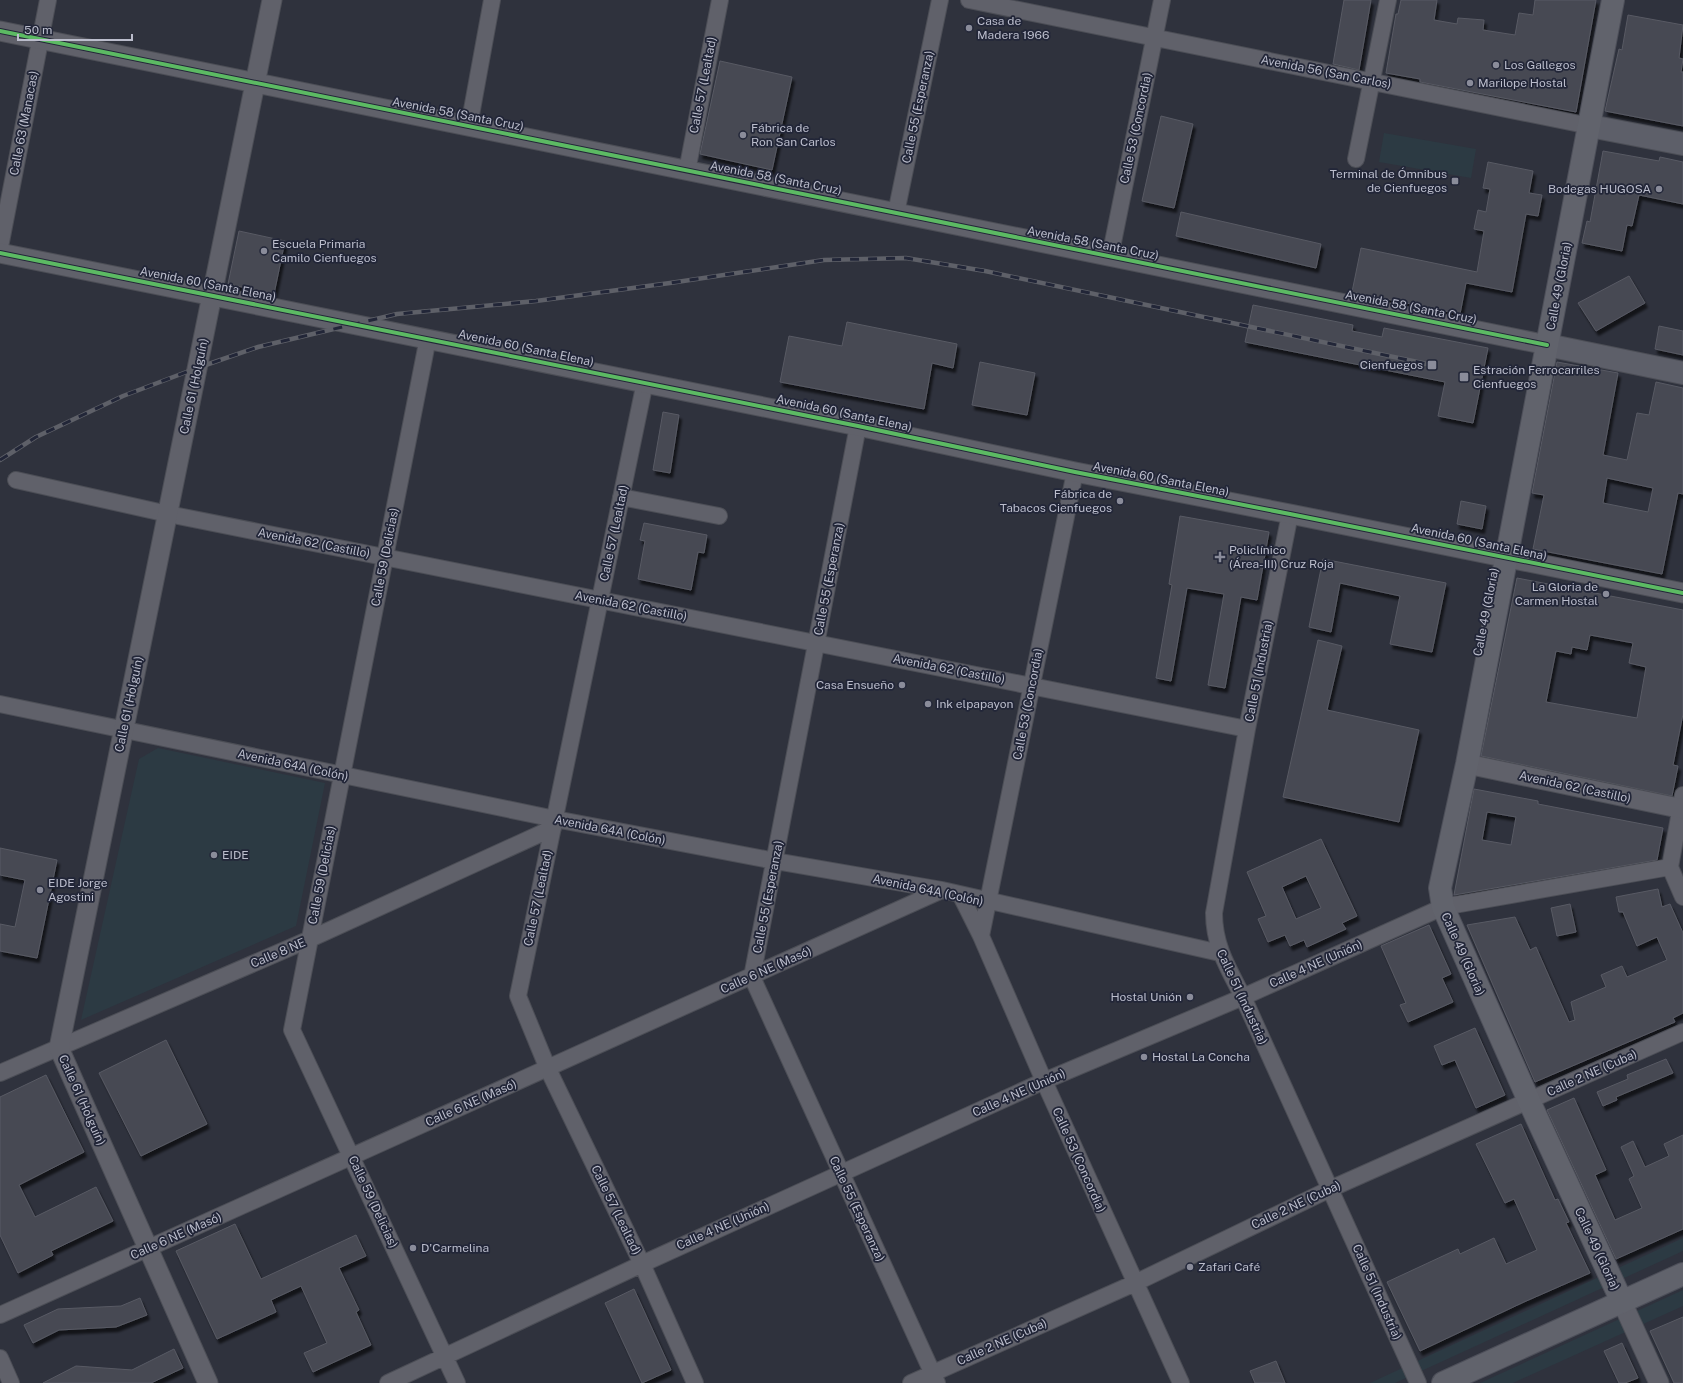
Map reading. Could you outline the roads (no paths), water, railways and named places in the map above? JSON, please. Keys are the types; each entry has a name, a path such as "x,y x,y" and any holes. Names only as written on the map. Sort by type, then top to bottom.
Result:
{"main road":[{"name":"Calle 49 (Gloria)","path":"1613,0 1467,764 1440,888 1443,907 1529,1101 1622,1302"},
{"name":"Avenida 56 (San Carlos)","path":"1590,126 1683,144"},
{"name":"Avenida 58 (Santa Cruz)","path":"1547,345 1683,372"},
{"path":"1443,1383 1683,1274"}],"street":[{"name":"Calle 63 (Manacas)","path":"0,246 48,0"},
{"name":"Calle 61 (Holguín)","path":"208,1383 59,1048 272,0"},
{"path":"469,126 492,0"},
{"name":"Calle 57 (Lealtad)","path":"687,171 720,0"},
{"name":"Calle 55 (Esperanza)","path":"896,213 940,0"},
{"name":"Avenida 56 (San Carlos)","path":"969,0 1590,126"},
{"name":"Calle 53 (Concordia)","path":"1110,257 1162,0"},
{"path":"1356,159 1388,0"},
{"name":"Avenida 58 (Santa Cruz)","path":"0,31 1547,345"},
{"name":"Avenida 60 (Santa Elena)","path":"0,253 645,382 1075,472 1683,593"},
{"name":"Calle 59 (Delicias)","path":"428,338 292,1030 457,1383"},
{"name":"Calle 57 (Lealtad)","path":"645,382 518,996 548,1069 642,1264 695,1383"},
{"name":"Calle 55 (Esperanza)","path":"858,426 752,977 840,1173 935,1378"},
{"name":"Calle 53 (Concordia)","path":"981,936 1075,472"},
{"name":"Avenida 62 (Castillo)","path":"16,480 168,514 1247,729"},
{"path":"621,497 719,516"},
{"name":"Calle 51 (Industria)","path":"1290,514 1247,729 1214,913 1214,929 1220,953 1243,997 1418,1383"},
{"name":"Avenida 64A (Colón)","path":"0,704 342,775 554,823 942,890 961,896 1220,953"},
{"name":"Avenida 62 (Castillo)","path":"1467,764 1682,804"},
{"path":"1682,804 1670,867 1683,897"},
{"name":"Calle 8 NE","path":"0,1073 310,939 554,823"},
{"name":"Calle 4 NE (Unión)","path":"388,1383 840,1173 1044,1081 1243,997 1443,907 1670,867"},
{"name":"Calle 6 NE (Masó)","path":"0,1315 942,890"},
{"name":"Calle 53 (Concordia)","path":"961,896 981,936 1044,1081 1181,1383"},
{"name":"Calle 2 NE (Cuba)","path":"911,1383 935,1378 1330,1188 1683,1032"},
{"name":"Calle 49 (Gloria)","path":"1622,1302 1659,1383"},
{"path":"0,1358 11,1383"}],"railway":[{"path":"0,460 36,437 123,396 258,347 397,314 536,301 824,260 906,258 985,271 1432,365"}],"place":[{"name":"Casa de Madera 1966","path":"969,28"},
{"name":"Los Gallegos","path":"1496,65"},
{"name":"Marilope Hostal","path":"1470,83"},
{"name":"Fábrica de Ron San Carlos","path":"743,135"},
{"name":"Terminal de Ómnibus de Cienfuegos","path":"1455,181"},
{"name":"Bodegas HUGOSA","path":"1659,189"},
{"name":"Escuela Primaria Camilo Cienfuegos","path":"264,251"},
{"name":"Cienfuegos","path":"1432,365"},
{"name":"Estración Ferrocarriles Cienfuegos","path":"1464,377"},
{"name":"Fábrica de Tabacos Cienfuegos","path":"1120,501"},
{"name":"Policlínico (Área-III) Cruz Roja","path":"1220,557"},
{"name":"La Gloria de Carmen Hostal","path":"1606,594"},
{"name":"Casa Ensueño","path":"902,685"},
{"name":"Ink elpapayon","path":"928,704"},
{"name":"EIDE","path":"214,855"},
{"name":"EIDE Jorge Agostini","path":"40,890"},
{"name":"Hostal Unión","path":"1190,997"},
{"name":"Hostal La Concha","path":"1144,1057"},
{"name":"D'Carmelina","path":"413,1248"},
{"name":"Zafari Café","path":"1190,1267"}]}
